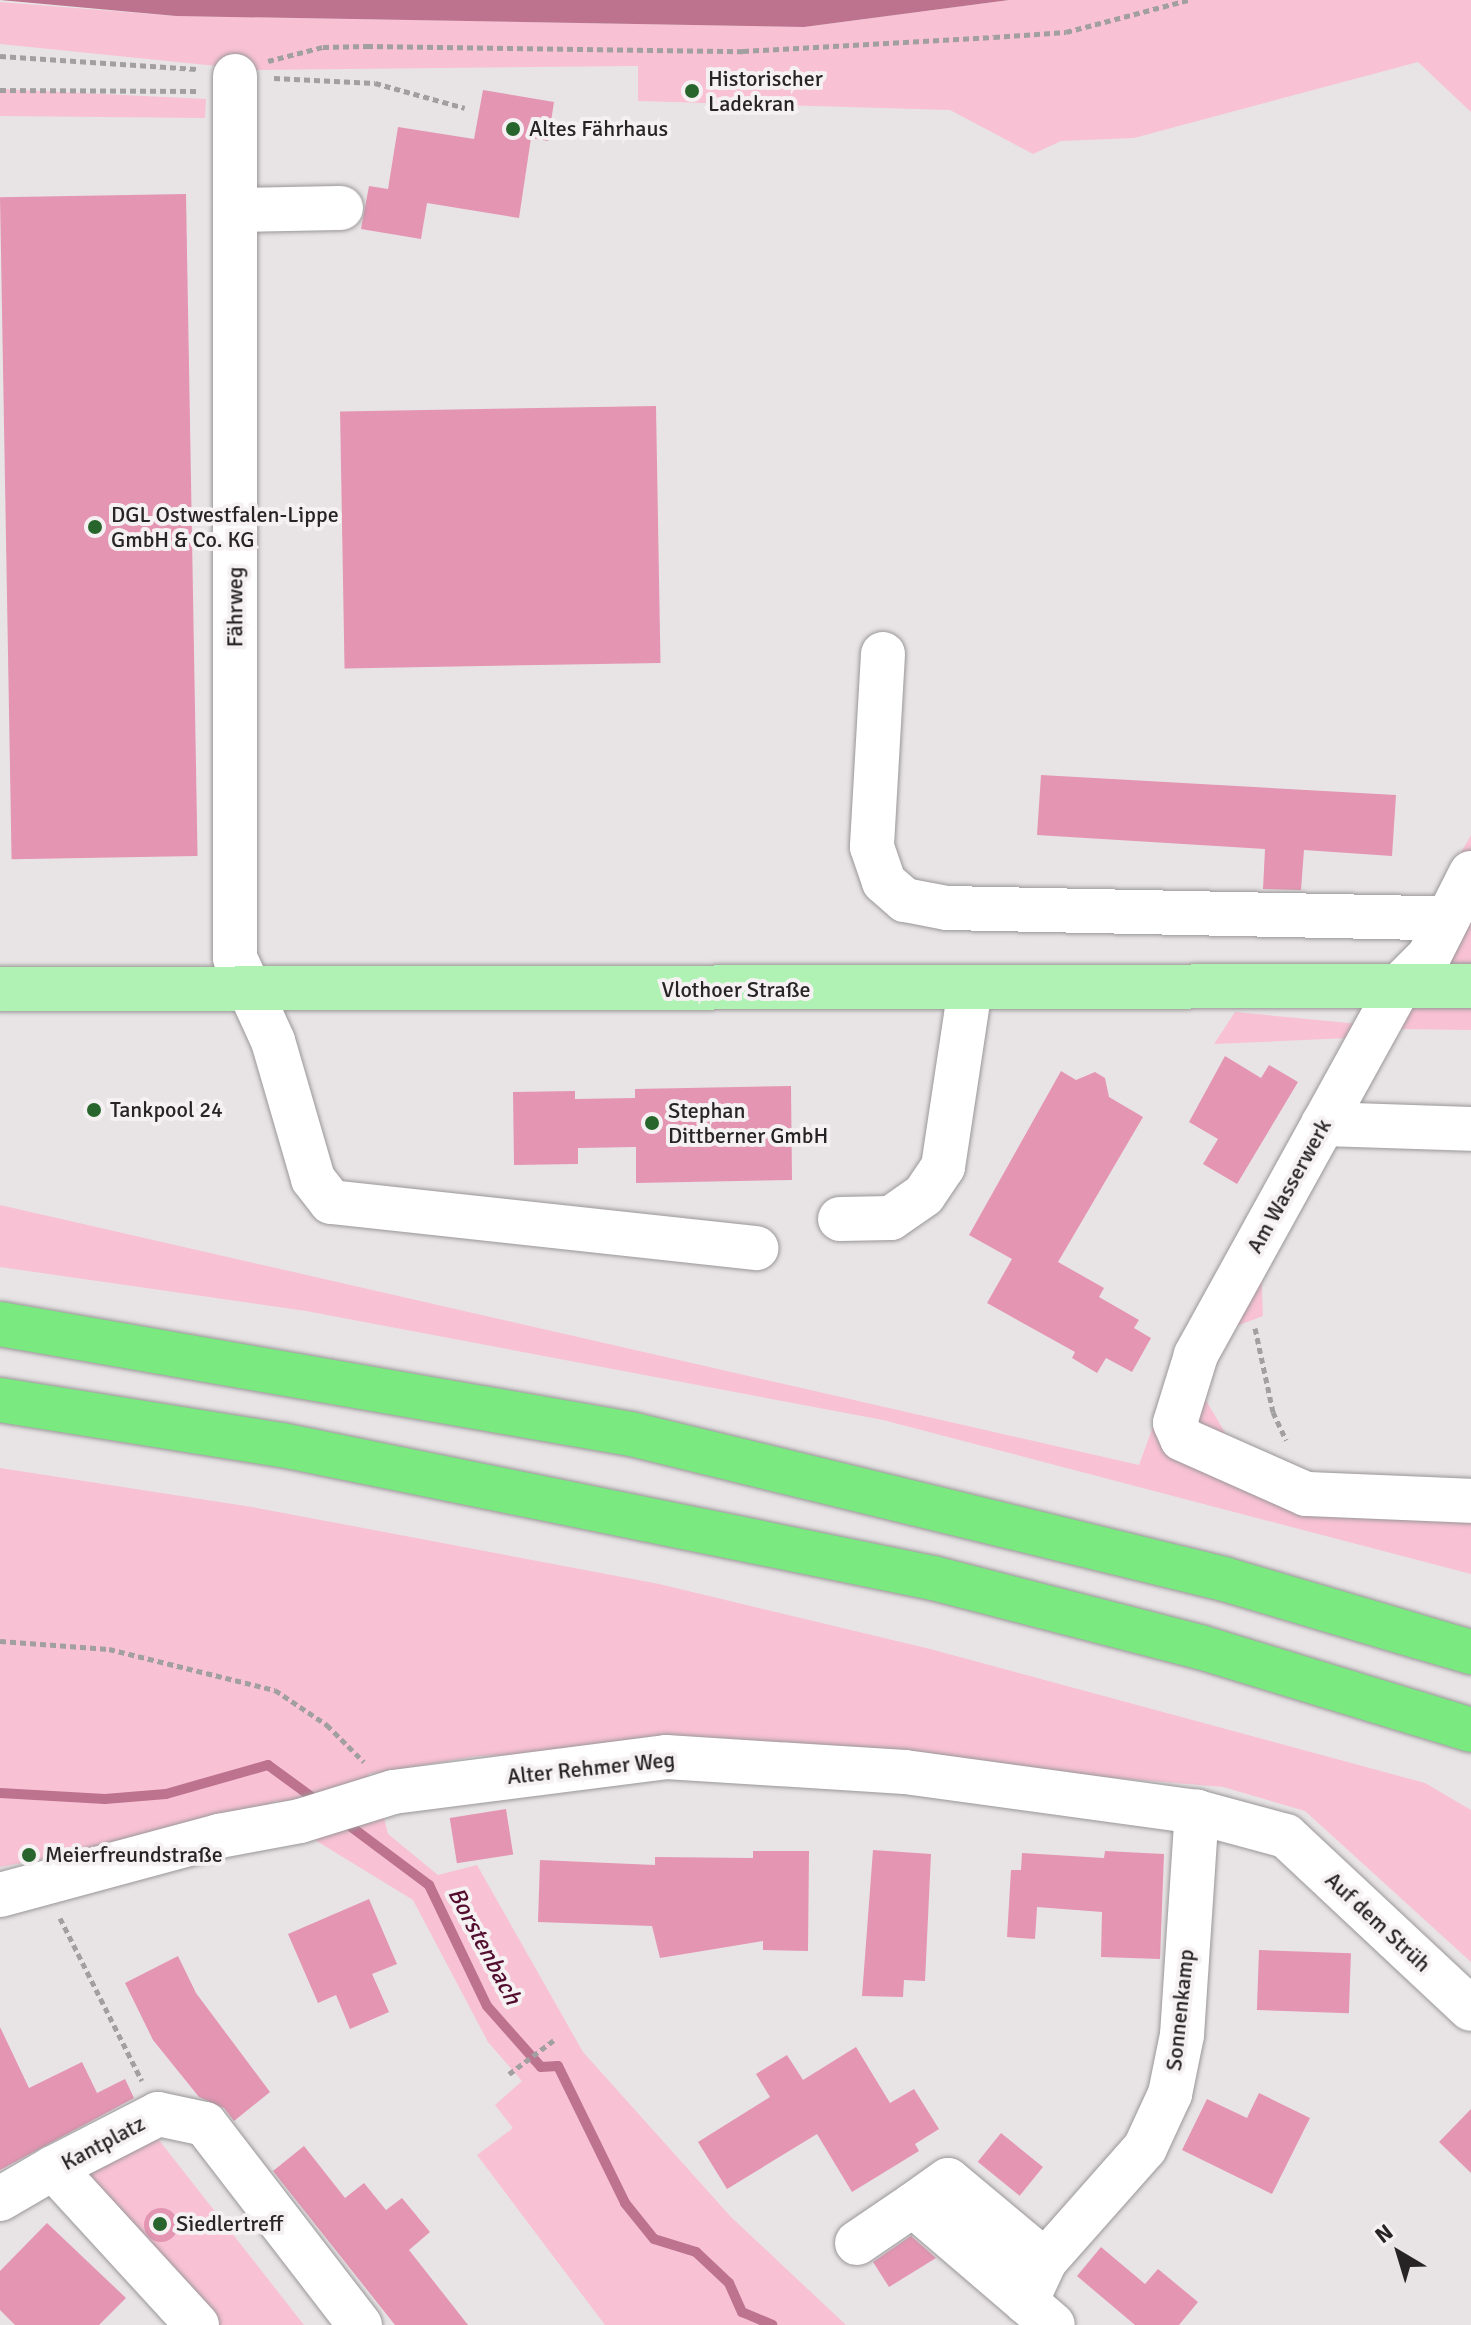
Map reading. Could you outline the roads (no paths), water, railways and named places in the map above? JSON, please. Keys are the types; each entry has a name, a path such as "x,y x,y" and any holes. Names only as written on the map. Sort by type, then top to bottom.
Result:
{"highway":[{"path":"0,1324 631,1434 1224,1579 1471,1652"},
{"path":"0,1400 298,1448 933,1578 1200,1647 1471,1730"}],"main road":[{"name":"Vlothoer Straße","path":"0,989 1471,986"}],"street":[{"name":"Fährweg","path":"235,76 235,958 273,1041 313,1179 331,1202 757,1248"},
{"path":"235,210 341,208"},
{"path":"883,654 872,847 884,882 905,900 947,908 1445,918"},
{"name":"Am Wasserwerk","path":"1471,873 1445,918 1429,956 1400,985 1196,1355 1175,1423 1182,1439 1255,1475 1306,1494 1471,1501"},
{"path":"840,1219 891,1218 924,1195 943,1167 970,989"},
{"path":"1323,1124 1471,1129"},
{"path":"1243,1269 1254,1319"},
{"name":"Alter Rehmer Weg","path":"0,1895 219,1836 300,1821 393,1792 666,1757 905,1772 1197,1812 1286,1836"},
{"name":"Sonnenkamp","path":"1040,2314 1045,2261 1145,2148 1170,2094 1182,2035 1197,1812"},
{"name":"Auf dem Strüh","path":"1286,1836 1471,2009"},
{"name":"Kantplatz","path":"197,2325 53,2168 158,2114 205,2124 360,2325"},
{"path":"0,2199 53,2168"},
{"path":"857,2243 948,2180 1045,2261"},
{"name":"Sonnenkamp","path":"913,2205 1040,2314"}],"waterway":[{"name":"Borstenbach","path":"0,1793 105,1799 166,1794 268,1765 320,1803"},
{"name":"Borstenbach","path":"342,1820 429,1885 487,2006 541,2067 558,2066 625,2203 654,2239 696,2252 729,2283 742,2312 772,2325"}],"place":[{"name":"Historischer Ladekran","path":"692,91"},
{"name":"Altes Fährhaus","path":"513,129"},
{"name":"DGL Ostwestfalen-Lippe GmbH & Co. KG","path":"95,527"},
{"name":"Tankpool 24","path":"94,1110"},
{"name":"Stephan Dittberner GmbH","path":"652,1123"},
{"name":"Meierfreundstraße","path":"29,1855"},
{"name":"Siedlertreff","path":"160,2224"}]}
